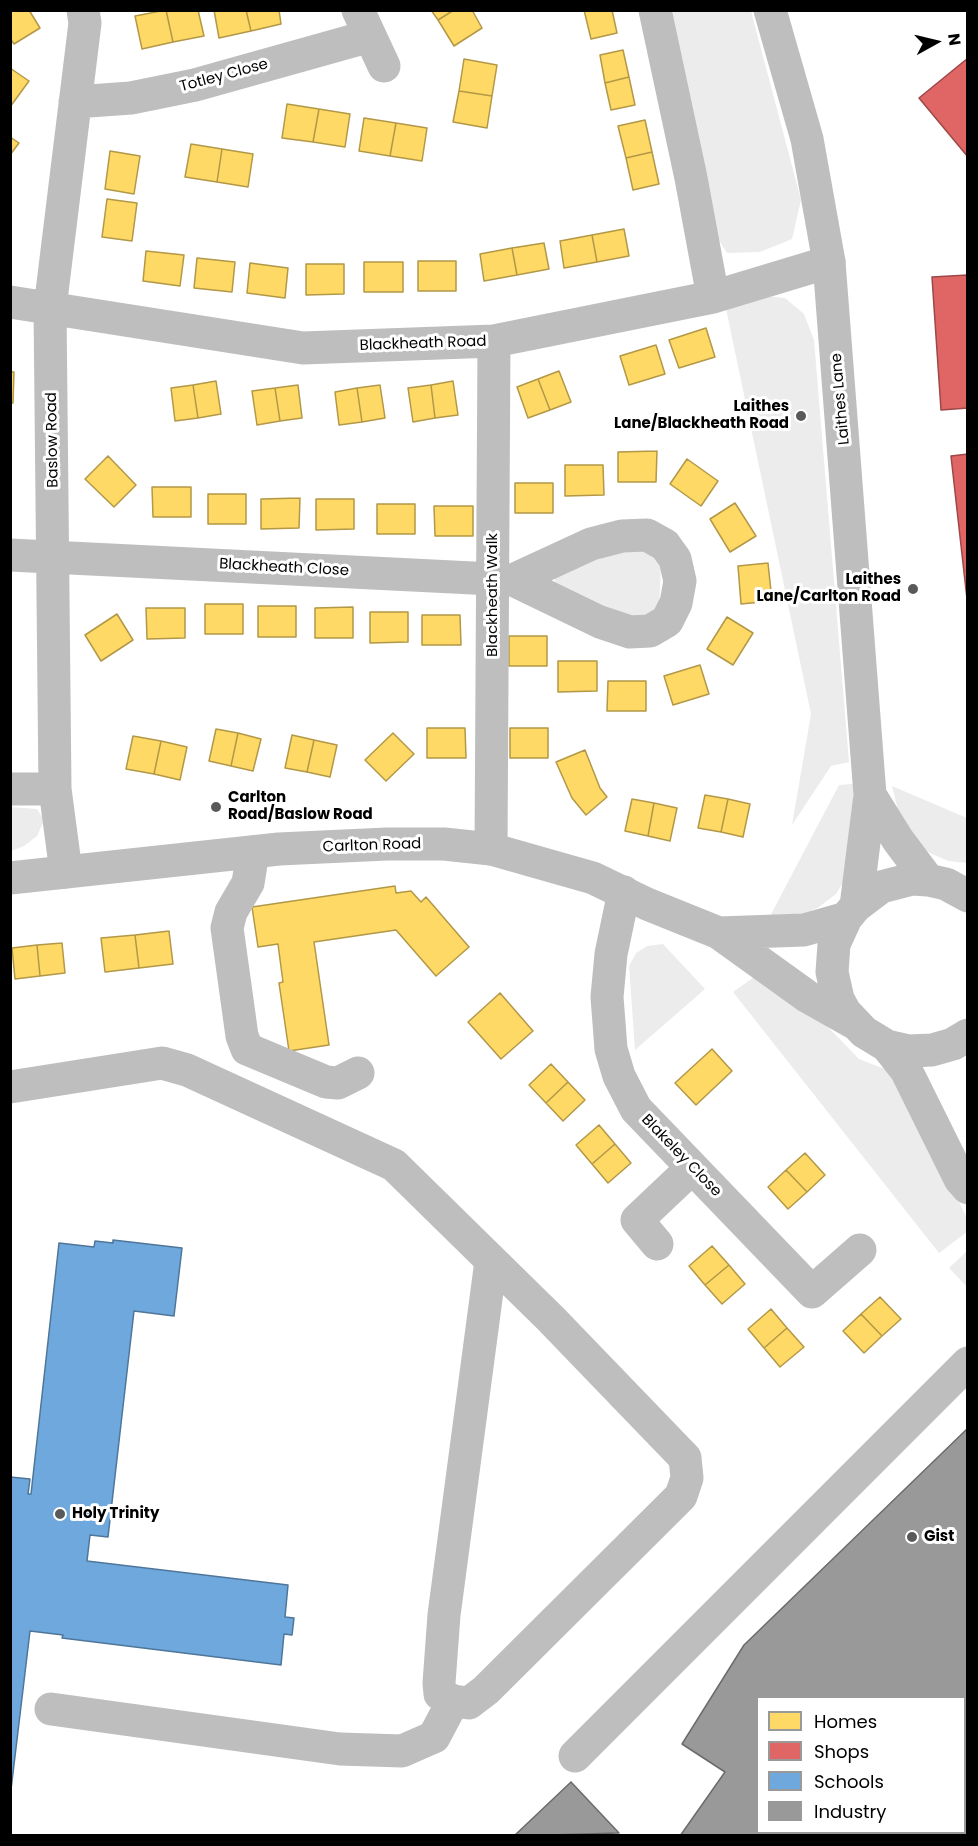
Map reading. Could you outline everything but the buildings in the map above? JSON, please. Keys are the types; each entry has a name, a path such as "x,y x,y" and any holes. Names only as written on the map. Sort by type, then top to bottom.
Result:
{"street":[{"name":"Baslow Road","path":"66,872 55,789 55,556 50,308 85,23 82,10"},
{"path":"655,10 691,178 713,297"},
{"name":"Laithes Lane","path":"770,10 807,139 829,262 870,795 851,912"},
{"name":"Totley Close","path":"75,102 131,98 195,85 364,23"},
{"path":"364,23 384,66"},
{"name":"Blackheath Road","path":"10,302 303,348 494,341 713,297 829,262"},
{"name":"Blackheath Walk","path":"491,849 503,579 494,341"},
{"name":"Blackheath Close","path":"10,555 503,579"},
{"path":"10,789 55,789"},
{"name":"Laithes Lane","path":"870,795 898,840 928,880"},
{"name":"Carlton Road","path":"10,878 253,852 387,844 444,844 491,849 564,868 719,933 808,997 854,1023"},
{"path":"253,852 248,883 231,912 227,928 242,1036 246,1048 326,1082 338,1083 358,1073"},
{"path":"968,896 946,884 928,880 896,882 881,887 851,912 834,944 832,972 838,999 854,1023 869,1036 887,1046 909,1051 932,1050 953,1044 968,1035"},
{"name":"Blakeley Close","path":"624,892 611,954 607,997 611,1049 619,1076 636,1109 812,1292 860,1250"},
{"name":"Carlton Road","path":"719,933 804,930 851,912"},
{"path":"887,1046 906,1070 960,1179 968,1188"},
{"path":"10,1087 162,1063 188,1070 394,1165 491,1261 612,1382 685,1458 687,1478 681,1496 486,1690 469,1703 453,1701 440,1694 439,1683 444,1615 491,1261"},
{"path":"657,1244 637,1220 692,1168"},
{"path":"575,1756 968,1363"},
{"path":"51,1709 340,1749 402,1751 434,1737 453,1701"}],"shaded area":[{"path":"671,11 751,11 801,200 792,239 760,252 727,253 715,234"},
{"path":"765,296 785,298 804,314 814,340 849,762 831,766 792,825 811,714 725,304"},
{"path":"638,545 661,563 659,609 637,621 555,582 554,574"},
{"path":"853,784 854,851 848,874 836,894 819,907 793,919 768,920 839,785"},
{"path":"892,786 967,818 967,863 948,861 930,853 912,840 901,822"},
{"path":"11,807 37,809 44,820 37,836 24,846 11,851"},
{"path":"663,944 705,989 635,1050 629,966 636,953 647,946"},
{"path":"757,975 826,1025 859,1059 895,1073 967,1218 967,1232 939,1253 733,992"},
{"path":"967,1251 967,1287 949,1268"}],"place":[{"name":"Laithes Lane/Blackheath Road","path":"801,416"},
{"name":"Laithes Lane/Carlton Road","path":"913,589"},
{"name":"Carlton Road/Baslow Road","path":"216,807"},
{"name":"Holy Trinity","path":"60,1514"},
{"name":"Gist","path":"912,1537"}]}
